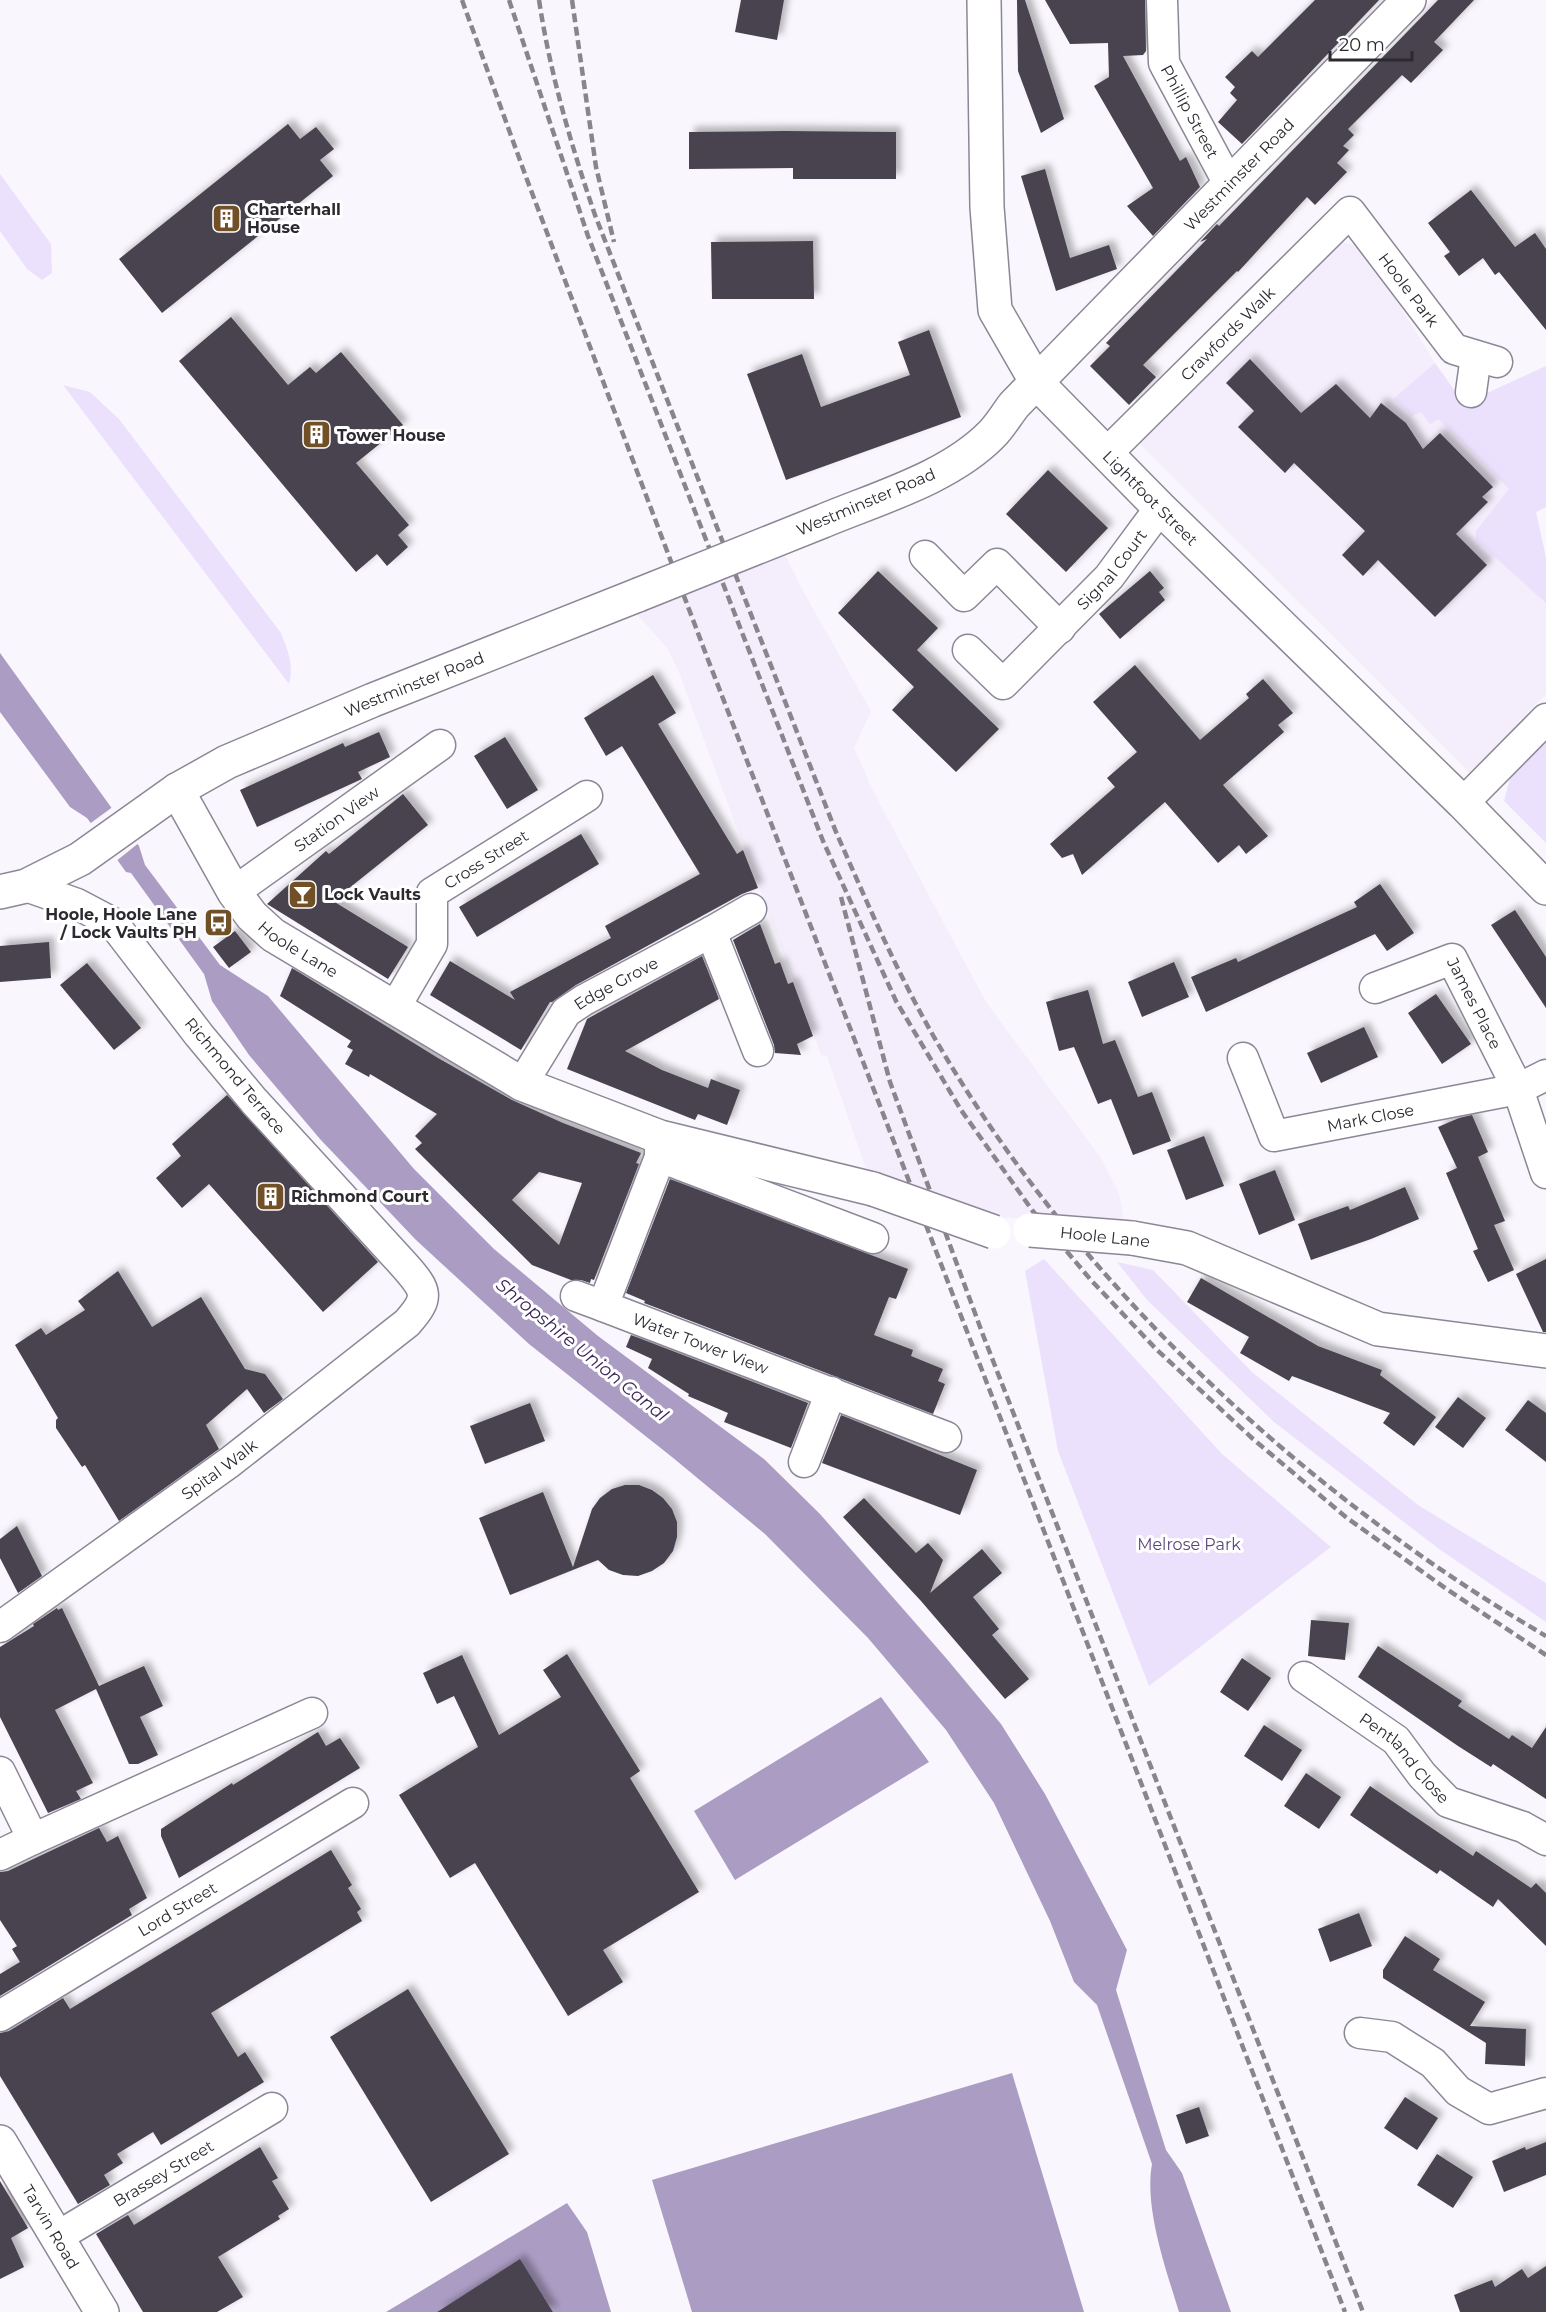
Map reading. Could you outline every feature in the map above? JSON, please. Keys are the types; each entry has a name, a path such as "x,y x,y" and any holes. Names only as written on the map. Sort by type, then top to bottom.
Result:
{"main road":[{"name":"Lightfoot Street","path":"984,0 987,207 995,310 1037,383 1160,508 1463,803 1546,888"},
{"name":"Westminster Road","path":"177,790 227,762 336,715 823,521 939,472 972,452 993,433 1014,405 1409,0"},
{"path":"13,889 54,874 87,854 137,816 177,790"},
{"name":"Hoole Lane","path":"177,790 234,892 252,916 273,935 522,1084 660,1147 873,1189 994,1232 1009,1229 1132,1238 1187,1248 1378,1329 1546,1351"},
{"name":"Tarvin Road","path":"0,2142 102,2312"}],"street":[{"name":"Phillip Street","path":"1162,0 1164,63 1229,184"},
{"name":"Hoole Park","path":"1350,213 1454,349 1487,359 1471,392"},
{"name":"Crawfords Walk","path":"1106,454 1350,213"},
{"name":"Signal Court","path":"968,650 1004,684 1109,578 1160,508"},
{"path":"925,556 964,596 997,564 1060,628"},
{"path":"1463,803 1546,719"},
{"name":"Station View","path":"234,892 440,746"},
{"name":"Cross Street","path":"394,1009 432,944 432,894 586,796"},
{"name":"Richmond Terrace","path":"13,889 77,904 113,922 254,1101 405,1266 423,1288 424,1296"},
{"name":"Edge Grove","path":"522,1084 566,1012 751,909"},
{"path":"711,932 758,1051"},
{"name":"James Place","path":"1376,988 1452,959 1518,1089"},
{"name":"Mark Close","path":"1243,1058 1274,1136 1518,1089 1546,1075"},
{"path":"1518,1089 1546,1173"},
{"path":"603,1306 660,1147"},
{"name":"Hoole Lane","path":"660,1147 873,1238"},
{"name":"Spital Walk","path":"3,1616 230,1462 407,1323 421,1307 424,1296"},
{"name":"Water Tower View","path":"576,1296 946,1437"},
{"path":"804,1462 831,1392"},
{"name":"Pentland Close","path":"1304,1677 1396,1740 1422,1775 1448,1802 1522,1827 1546,1840"},
{"path":"0,1855 312,1713"},
{"path":"0,1772 33,1839"},
{"name":"Lord Street","path":"0,2016 353,1803"},
{"path":"1360,2034 1392,2037 1433,2063 1458,2091 1489,2109 1546,2093"},
{"name":"Brassey Street","path":"57,2237 272,2108"}],"shaded area":[{"path":"1328,239 1363,247 1435,363 1464,403 1546,366 1546,507 1536,512 1546,558 1546,694 1470,773 1134,438"},
{"path":"784,553 871,711 854,748 873,791 986,1002 1101,1158 1119,1193 1124,1222 988,1217 867,1172 827,1056 821,1055 680,675 668,649 635,612"}],"green space":[{"path":"0,174 51,244 52,273 42,280 27,269 0,231"},
{"path":"1435,363 1464,404 1546,366 1546,507 1536,512 1546,558 1546,603 1476,540 1476,531 1509,489 1438,419 1430,424 1421,412 1412,416 1393,399"},
{"path":"63,385 90,392 119,419 281,633 291,664 289,684"},
{"path":"1546,742 1546,843 1504,801 1510,778"},
{"name":"Melrose Park","path":"1044,1259 1222,1454 1331,1547 1149,1686 1058,1451 1025,1271"},
{"path":"1117,1262 1153,1270 1252,1372 1418,1505 1546,1583 1546,1622 1439,1549 1274,1422 1148,1301"}],"water":[{"name":"Shropshire Union Canal","path":"0,653 139,846 145,865 220,965 268,996 414,1169 494,1249 598,1336 764,1459 820,1514 1001,1724 1045,1794 1127,1950 1116,1990 1166,2150 1182,2173 1231,2312 1179,2312 1154,2219 1150,2181 1152,2164 1097,2005 1074,1982 1050,1921 994,1803 946,1730 868,1638 765,1534 529,1344 416,1240 320,1139 249,1055 212,1001 204,974 131,873 126,872 87,818 70,807 0,712"},
{"path":"881,1697 929,1762 735,1880 694,1811"},
{"path":"1012,2073 1084,2312 692,2312 652,2180"},
{"path":"567,2203 587,2232 611,2312 553,2312 520,2260 437,2312 386,2312"}],"pier":[{"path":"114,806 140,842 115,862 88,825"}],"building":[{"path":"741,0 784,0 777,40 735,32"},
{"path":"1017,0 1025,0 1064,119 1041,133 1018,71"},
{"path":"1045,0 1145,0 1146,51 1143,55 1123,56 1180,161 1186,157 1200,187 1153,236 1127,206 1153,188 1094,86 1109,77 1108,43 1070,44"},
{"path":"1315,0 1379,0 1242,144 1218,122 1237,100 1230,93 1235,87 1225,77 1252,51 1258,57"},
{"path":"1438,0 1474,0 1434,42 1443,50 1411,83 1402,75 1348,129 1354,135 1343,146 1349,150 1337,163 1347,172 1315,205 1307,197 1238,272 1143,365 1156,377 1129,405 1090,366 1110,346 1106,343 1207,239 1200,242 1217,224 1219,226"},
{"name":"Charterhall House","path":"288,124 300,139 316,127 334,149 320,160 333,176 162,313 119,259"},
{"path":"689,132 896,132 896,179 793,179 793,168 689,169"},
{"path":"1045,169 1070,258 1109,245 1117,269 1056,291 1021,176"},
{"path":"1471,190 1515,247 1535,233 1546,249 1546,330 1499,272 1495,275 1483,258 1459,276 1444,256 1450,252 1428,223"},
{"path":"813,241 814,299 712,299 711,242"},
{"name":"Tower House","path":"231,317 288,385 310,367 316,373 341,352 403,425 356,463 409,525 398,535 408,547 387,566 377,554 356,572 179,361"},
{"path":"929,330 961,417 786,480 747,374 802,354 821,407 910,375 898,342"},
{"path":"1250,359 1301,413 1336,384 1370,418 1381,403 1406,423 1423,449 1440,433 1493,487 1482,497 1488,502 1456,534 1487,565 1435,617 1378,560 1363,576 1342,555 1365,531 1294,463 1285,473 1238,427 1254,411 1226,383"},
{"path":"1048,470 1108,528 1066,572 1006,514"},
{"path":"878,571 938,628 917,650 999,729 956,772 892,710 914,687 838,613"},
{"path":"1150,571 1164,588 1159,592 1165,600 1120,639 1099,614"},
{"path":"1135,665 1200,740 1249,698 1246,694 1263,679 1293,713 1278,725 1284,732 1223,785 1268,836 1246,854 1239,845 1218,863 1165,802 1082,875 1073,854 1062,858 1050,844 1115,787 1107,778 1137,752 1093,702"},
{"path":"653,675 676,713 658,724 737,854 743,850 758,888 742,894 576,985 550,1002 521,1050 430,995 450,961 515,1000 510,992 611,938 605,926 700,874 622,746 606,756 584,718"},
{"path":"379,732 390,757 358,772 362,779 257,827 240,790 343,743 345,747"},
{"path":"505,737 538,790 507,809 474,756"},
{"path":"403,794 428,825 333,901 408,947 388,979 267,904 326,851 329,854"},
{"path":"581,834 599,864 477,937 459,907"},
{"path":"1380,884 1414,933 1387,951 1375,934 1206,1012 1191,977 1236,958 1238,962 1357,907 1354,902"},
{"path":"1515,910 1546,957 1546,1008 1491,925"},
{"path":"760,924 775,964 780,962 788,984 793,982 813,1036 797,1044 801,1055 775,1053 774,1045 733,940"},
{"path":"235,931 251,952 229,968 213,947"},
{"path":"49,942 51,978 0,982 0,946"},
{"path":"702,956 719,999 625,1051 662,1070 708,1088 711,1079 740,1090 727,1125 698,1114 695,1120 567,1069 587,1019"},
{"path":"1174,962 1189,997 1142,1017 1128,982"},
{"path":"87,963 141,1028 114,1050 60,985"},
{"path":"292,968 438,1058 512,1100 563,1123 641,1153 636,1163 639,1164 594,1280 591,1279 590,1283 571,1280 532,1265 415,1149 422,1143 415,1136 437,1114 370,1074 369,1077 345,1064 353,1050 347,1047 351,1041 280,996","holes":["539,1172 582,1183 559,1245 512,1200"]},
{"path":"1088,990 1103,1044 1115,1040 1138,1097 1152,1092 1171,1141 1133,1155 1111,1099 1098,1104 1074,1047 1059,1051 1046,1002"},
{"path":"1436,994 1471,1044 1442,1064 1408,1013"},
{"path":"1364,1027 1378,1057 1321,1083 1307,1053"},
{"name":"Richmond Court","path":"227,1095 378,1262 323,1312 209,1184 182,1208 156,1178 181,1156 172,1144"},
{"path":"1472,1115 1488,1152 1478,1157 1505,1221 1494,1225 1514,1270 1488,1282 1473,1251 1478,1249 1446,1173 1457,1168 1438,1127"},
{"path":"1204,1136 1224,1186 1186,1200 1167,1150"},
{"path":"1275,1170 1295,1220 1259,1235 1239,1184"},
{"path":"670,1179 908,1269 896,1299 889,1297 874,1335 913,1350 911,1356 943,1369 938,1381 945,1384 933,1414 644,1303 645,1301 626,1293"},
{"path":"1405,1187 1419,1219 1311,1260 1298,1224 1348,1206 1350,1210"},
{"path":"1546,1259 1546,1332 1543,1332 1516,1274"},
{"path":"118,1271 152,1327 201,1297 245,1369 265,1374 283,1399 264,1413 247,1389 206,1425 219,1449 119,1521 85,1465 82,1467 56,1428 58,1418 15,1345 41,1328 46,1335 85,1310 78,1301"},
{"path":"1201,1278 1318,1346 1382,1370 1380,1375 1436,1417 1414,1446 1383,1423 1390,1413 1292,1376 1289,1381 1240,1353 1249,1337 1187,1302"},
{"path":"631,1335 808,1403 791,1448 724,1422 728,1413 688,1396 689,1394 648,1368 652,1359 626,1347"},
{"path":"1458,1397 1486,1418 1463,1448 1435,1427"},
{"path":"1528,1400 1546,1413 1546,1462 1505,1430"},
{"path":"530,1403 545,1441 485,1464 470,1426"},
{"path":"841,1415 977,1470 960,1515 822,1463"},
{"path":"625,1485 639,1485 652,1490 672,1509 677,1522 677,1537 673,1551 664,1563 638,1576 623,1575 609,1570 598,1560 510,1595 479,1518 543,1492 573,1567 592,1509 600,1498 612,1489"},
{"path":"864,1498 916,1553 928,1543 943,1560 930,1593 982,1549 1002,1573 973,1597 999,1629 992,1635 1029,1679 1005,1699 921,1601 843,1517"},
{"path":"17,1526 42,1576 18,1593 0,1558 0,1539"},
{"path":"57,1608 58,1610 62,1608 99,1686 144,1666 163,1706 140,1717 158,1755 138,1764 129,1764 96,1689 55,1710 93,1783 76,1791 81,1799 48,1813 0,1717 0,1647 34,1626 33,1624"},
{"path":"1311,1620 1349,1623 1345,1660 1308,1656"},
{"path":"1378,1646 1462,1701 1458,1706 1509,1739 1512,1735 1532,1748 1546,1727 1546,1799 1493,1764 1491,1767 1458,1746 1358,1677"},
{"path":"567,1654 640,1771 630,1778 699,1892 603,1950 623,1982 568,2016 475,1863 450,1878 399,1795 478,1747 454,1696 437,1704 423,1673 462,1655 499,1735 561,1697 543,1670"},
{"path":"1242,1658 1271,1678 1248,1711 1220,1692"},
{"path":"1264,1725 1302,1750 1282,1781 1244,1756"},
{"path":"318,1732 326,1746 340,1738 360,1768 179,1878 161,1836 161,1829 232,1783 233,1785"},
{"path":"1306,1773 1341,1797 1319,1829 1284,1806"},
{"path":"1370,1786 1473,1856 1476,1851 1531,1888 1536,1883 1546,1893 1546,1946 1498,1899 1493,1907 1440,1870 1437,1874 1350,1815"},
{"path":"99,1828 107,1842 118,1836 147,1898 129,1909 132,1915 0,1996 0,1974 20,1962 12,1949 17,1946 0,1920 0,1872 8,1871"},
{"path":"331,1850 352,1885 348,1888 361,1909 357,1912 362,1921 211,2013 238,2057 245,2052 264,2082 161,2145 153,2132 117,2154 123,2163 104,2175 110,2185 78,2204 0,2076 0,2033 9,2031 63,1998 70,2009"},
{"path":"1359,1913 1372,1946 1330,1962 1318,1929"},
{"path":"1405,1936 1440,1959 1433,1970 1485,2002 1470,2026 1526,2029 1525,2066 1485,2064 1486,2043 1383,1978 1383,1970"},
{"path":"408,1989 509,2154 431,2202 330,2037"},
{"path":"1405,2097 1438,2118 1417,2150 1384,2128"},
{"path":"1199,2107 1209,2136 1186,2144 1176,2115"},
{"path":"1546,2142 1546,2175 1504,2192 1492,2161 1525,2147 1526,2150"},
{"path":"260,2147 278,2178 272,2181 289,2209 278,2216 280,2219 218,2257 243,2297 217,2312 143,2312 96,2234 128,2215 134,2225"},
{"path":"1437,2154 1473,2177 1453,2208 1417,2185"},
{"path":"0,2181 28,2228 11,2238 24,2267 0,2279"},
{"path":"520,2259 553,2312 437,2312"},
{"path":"1546,2266 1546,2312 1460,2312 1454,2295 1492,2280 1495,2287 1522,2269 1528,2278"}],"railway":[{"path":"462,0 526,177 707,657 1345,2312"},
{"path":"509,0 588,236 823,841 896,1001 961,1110 1032,1210 1090,1279 1156,1349 1253,1439 1347,1518 1448,1590 1546,1655"},
{"path":"539,0 562,109 595,215 836,832 874,919 947,1059 1004,1146 1067,1229 1136,1308 1211,1384 1290,1455 1373,1521 1458,1581 1546,1636"},
{"path":"572,0 596,167 614,242"},
{"path":"841,897 890,1082 983,1335 1363,2312"}],"place":[{"name":"Charterhall House","path":"226,218"},
{"name":"Tower House","path":"316,435"},
{"name":"Lock Vaults","path":"303,894"},
{"name":"Hoole, Hoole Lane / Lock Vaults PH","path":"218,923"},
{"name":"Richmond Court","path":"270,1196"}]}
